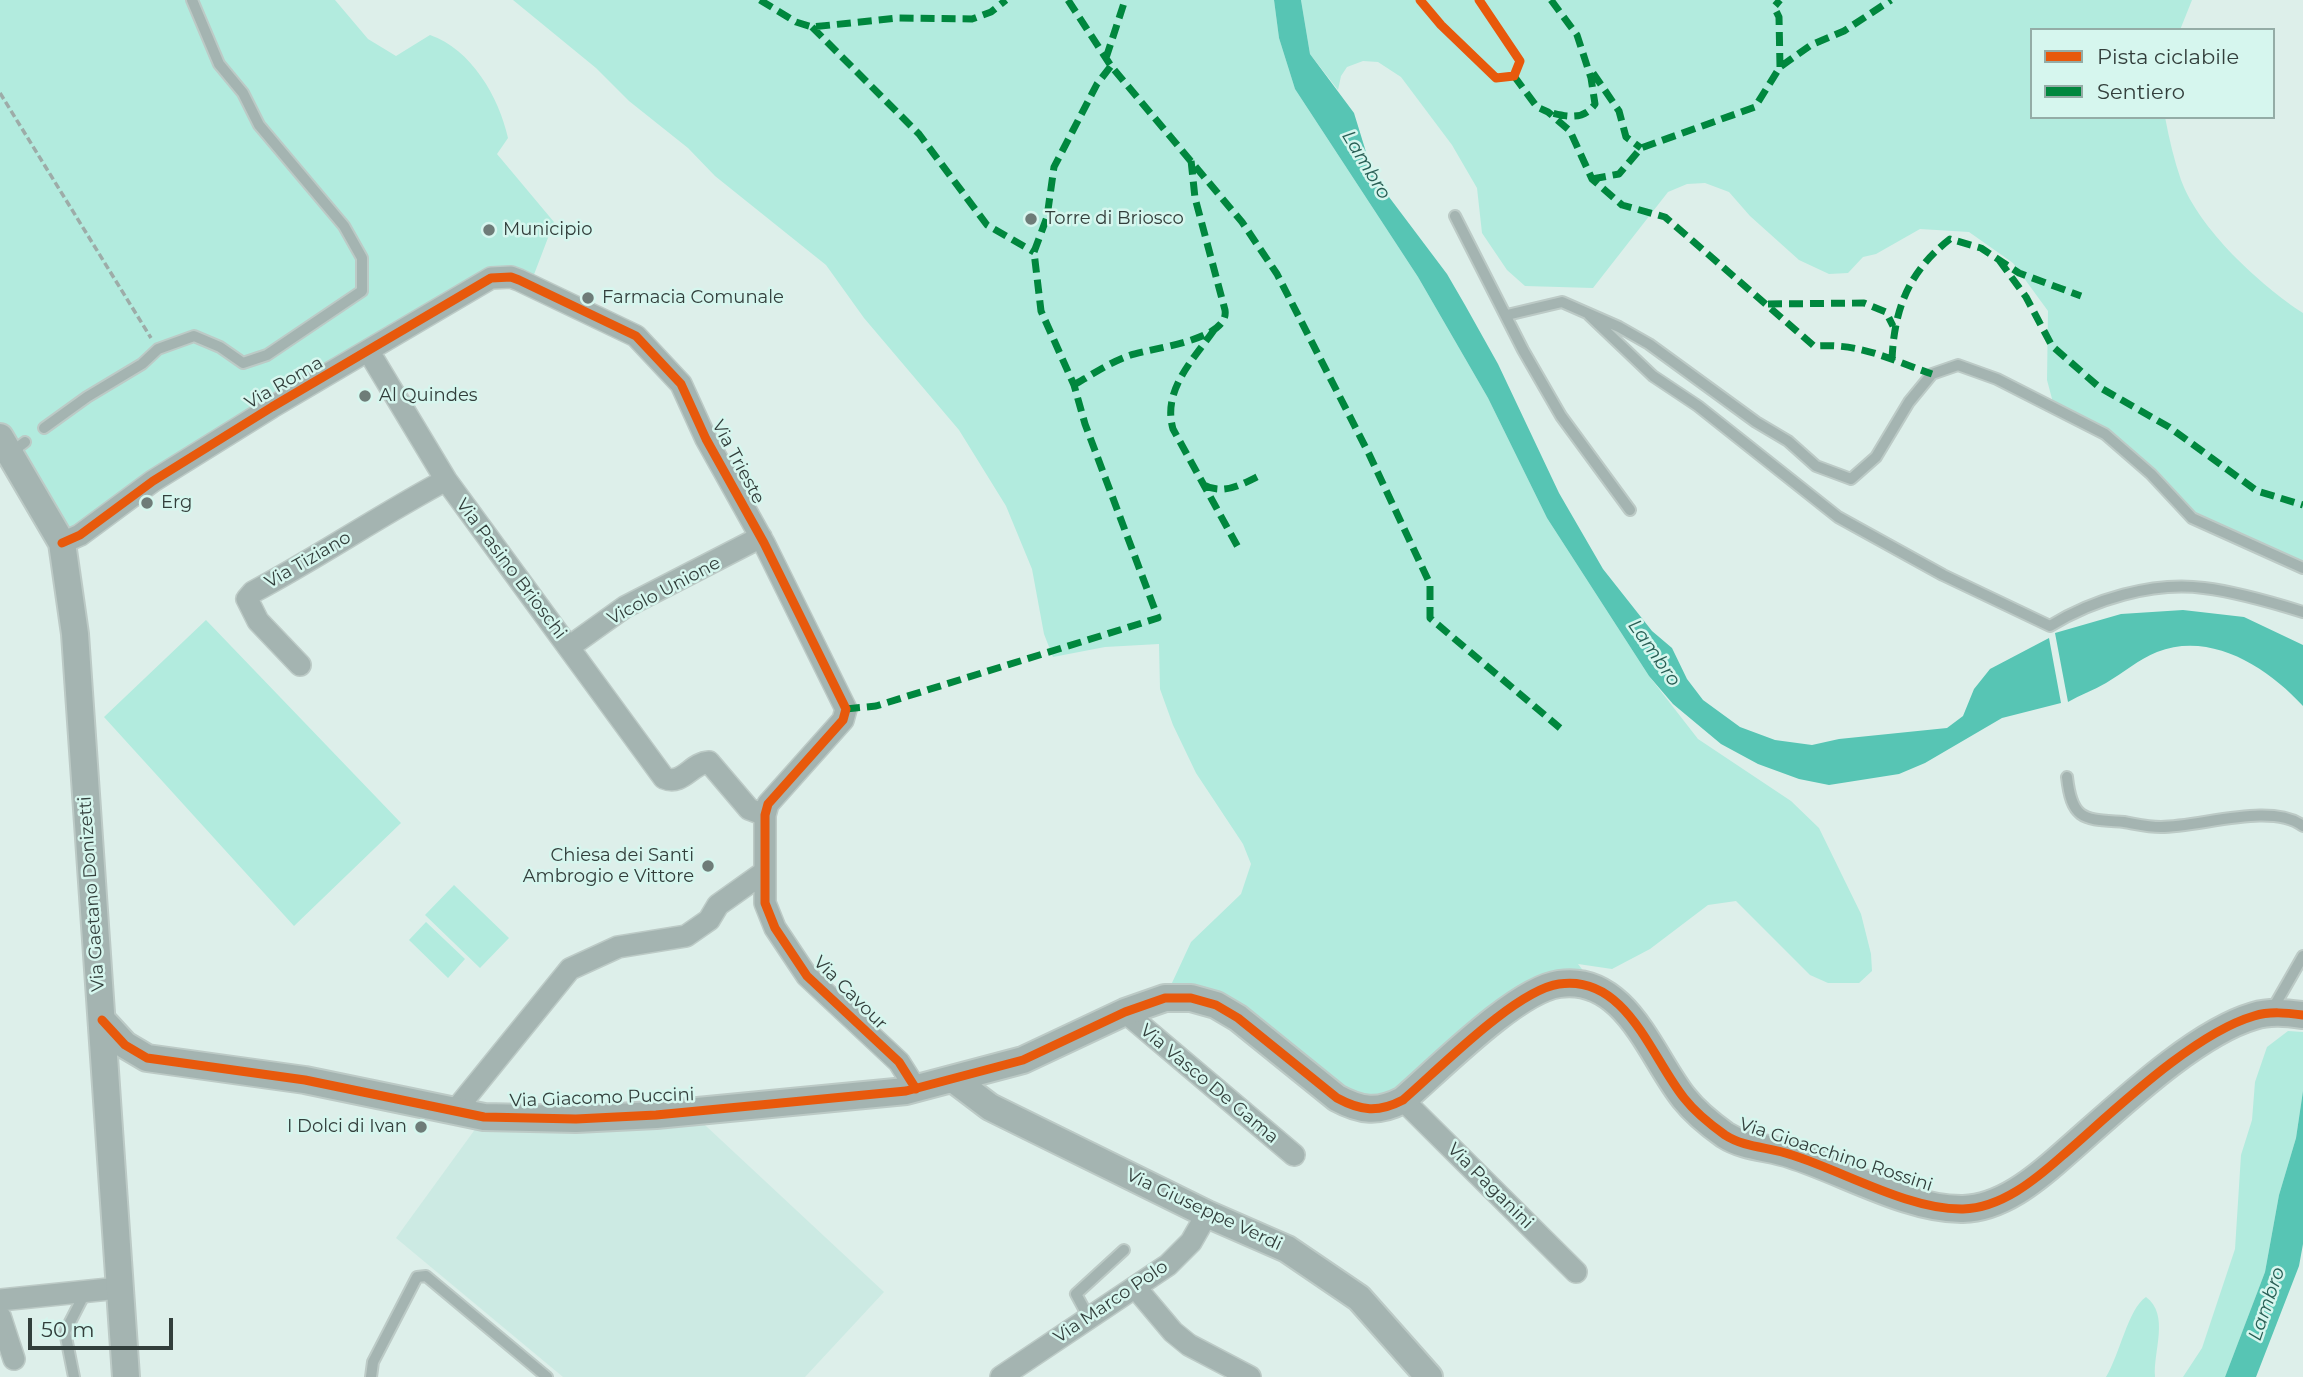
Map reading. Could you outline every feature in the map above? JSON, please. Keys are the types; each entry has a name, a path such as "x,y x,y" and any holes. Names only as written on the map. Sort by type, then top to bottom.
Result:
{"street":[{"name":"Via Roma","path":"62,543 80,535 185,461 491,278 511,277 530,285"},
{"name":"Via Trieste","path":"530,285 636,336 681,384 706,439 761,537 846,709 843,720 775,793 764,822"},
{"name":"Via Pasino Brioschi","path":"369,352 446,480 664,778 678,779 703,762 709,762 749,809 764,822"},
{"path":"8,448 62,543"},
{"name":"Via Tiziano","path":"300,665 258,621 249,608 247,599 253,592 346,539 371,521 446,480"},
{"name":"Vicolo Unione","path":"569,647 625,607 761,537"},
{"name":"Via Gaetano Donizetti","path":"62,543 75,634 125,1377"},
{"name":"Via Cavour","path":"764,822 765,903 790,952 826,996 900,1062 911,1090"},
{"path":"454,1112 570,969 618,947 686,936 709,920 718,905 763,873"},
{"name":"Via Gioacchino Rossini","path":"953,1079 1023,1060 1125,1012 1166,998 1205,1001 1238,1018 1329,1092 1356,1108 1388,1108 1403,1100 1509,1010 1539,990 1559,984 1578,983 1615,1000 1635,1023 1684,1098 1728,1137 1753,1147 1791,1154 1872,1187 1927,1203 1964,1209 1997,1201 2027,1185 2198,1044 2237,1022 2286,1014"},
{"name":"Via Vasco De Gama","path":"1125,1012 1294,1155"},
{"name":"Via Giacomo Puccini","path":"102,1020 125,1045 147,1058 305,1080 484,1117 576,1119 691,1112 911,1090 953,1079"},
{"path":"105,1098 121,1075 147,1058"},
{"name":"Via Giuseppe Verdi","path":"953,1079 990,1107 1207,1214 1287,1249 1359,1298 1429,1377"},
{"path":"911,1090 990,1107"},
{"name":"Via Paganini","path":"1403,1100 1576,1272"},
{"name":"Via Marco Polo","path":"1001,1377 1168,1265 1191,1242 1207,1214"},
{"path":"1135,1287 1172,1332 1189,1345 1250,1377"},
{"path":"0,1300 119,1288"},
{"path":"0,1316 14,1359"}],"lane":[{"path":"44,428 142,363 158,349 194,336 220,347 243,363 267,355 362,291 362,258 344,226 259,125 243,93 219,64 192,0"},
{"path":"1455,216 1523,350 1561,416 1630,510"},
{"path":"1507,314 1562,302 1587,313 1649,344 1756,422 1788,441 1816,466 1851,479 1876,457 1909,402 1932,374 1958,365 1984,374 2105,434 2151,474 2192,518 2259,545 2303,568"},
{"path":"1587,313 1609,338 1653,376 1698,406 1838,517 1943,575 2050,626 2075,611 2150,589 2203,587 2303,612"},
{"path":"2067,778 2070,801 2083,818 2102,822 2160,827 2270,814 2293,819 2303,826"},
{"path":"2286,1014 2303,956"},
{"path":"1089,1318 1076,1294 1124,1250"},
{"path":"371,1377 373,1362 417,1277 426,1276 547,1377"},
{"path":"74,1377 65,1332 86,1291"}],"path":[{"path":"0,93 158,349"}],"shaded area":[{"path":"0,0 335,0 368,39 396,56 430,35 445,42 458,51 481,76 498,107 508,138 497,154 554,222 530,285 511,277 62,543 0,437"},
{"path":"513,0 1274,0 1279,38 1295,89 1418,277 1488,398 1547,518 1649,676 1698,739 1791,801 1819,828 1861,914 1871,954 1872,971 1859,983 1828,983 1810,975 1736,901 1708,905 1650,949 1612,969 1578,964 1598,990 1559,984 1370,1110 1238,1018 1165,998 1191,942 1241,894 1251,864 1243,844 1196,773 1173,725 1160,689 1159,644 1105,647 1053,657 1044,634 1032,569 1006,506 959,430 864,318 826,265 715,176 688,148 629,101 596,68"},
{"path":"1301,0 2192,0 2181,28 2030,28 2030,119 2165,119 2181,180 2202,218 2250,272 2303,313 2303,568 2192,518 2105,434 2055,410 2047,380 2048,311 2013,263 1969,232 1920,229 1876,254 1863,257 1848,273 1829,274 1799,260 1750,216 1729,192 1705,183 1687,184 1668,192 1593,288 1525,286 1507,270 1482,233 1477,188 1452,145 1401,77 1378,62 1363,61 1347,67 1341,76 1338,90 1310,54"},
{"path":"206,620 401,823 294,926 104,717"},
{"path":"454,885 509,938 480,968 425,915"},
{"path":"426,922 465,959 448,978 409,940"},
{"path":"2288,1031 2303,1032 2303,1091 2296,1138 2279,1195 2265,1272 2225,1377 2183,1377 2202,1348 2235,1249 2241,1155 2252,1120 2255,1082 2267,1047"},
{"path":"691,1112 884,1292 805,1377 563,1377 396,1238 484,1117"},
{"path":"2146,1297 2157,1313 2159,1323 2155,1377 2106,1377 2134,1311"}],"water":[{"name":"Lambro","path":"1274,0 1301,0 1310,54 1354,113 1370,165 1386,193 1447,274 1465,305 1498,364 1559,493 1603,569 1652,631 1672,648 1687,679 1703,700 1740,727 1775,740 1812,745 1839,739 1947,728 1963,716 1974,689 1990,669 2049,638 2061,703 2002,718 1925,763 1899,774 1829,785 1799,779 1758,764 1721,744 1673,704 1649,676 1547,518 1488,398 1418,277 1295,89 1279,38"},
{"path":"2183,610 2244,617 2303,645 2303,706 2273,678 2255,666 2237,656 2198,646 2157,652 2068,702 2055,633 2121,614"},
{"name":"Lambro","path":"2303,1091 2303,1244 2299,1266 2256,1377 2225,1377 2265,1272 2279,1195 2296,1138"}],"marked path":[{"path":"760,0 796,22 812,27 898,18 972,19 991,12 1006,0"},
{"path":"1068,0 1111,66 1242,222 1277,274 1369,454 1430,584 1430,618 1560,728"},
{"path":"1106,58 1125,0"},
{"path":"1551,0 1577,35 1591,78 1595,104 1581,115 1552,113"},
{"path":"1780,0 1774,7 1779,17 1780,67"},
{"path":"1592,179 1619,174 1641,148 1755,107 1780,67 1811,45 1844,31 1891,0"},
{"path":"812,27 919,134 987,225 1034,252"},
{"path":"846,709 876,706 1158,618 1085,424 1074,385 1041,311 1034,252 1047,217 1054,167 1097,84 1111,66"},
{"path":"1593,73 1619,111 1626,137 1641,148"},
{"path":"1514,76 1537,107 1548,112 1570,131 1592,179 1622,205 1665,217 1814,346 1861,350 1932,374"},
{"path":"1074,385 1128,356 1202,336 1223,321 1225,310 1195,198 1191,160"},
{"path":"1892,360 1896,324 1906,292 1924,264 1950,239 1981,248 2019,273 2081,296"},
{"path":"1999,260 2026,297 2052,346 2099,387 2169,427 2257,491 2303,505"},
{"path":"1768,304 1864,303 1886,312 1893,326"},
{"path":"1214,330 1182,376 1172,401 1171,415 1173,429 1239,549"},
{"path":"1204,485 1226,489 1263,474"}],"cycle path":[{"path":"1420,0 1441,25 1496,78 1514,76 1520,61 1479,0"},
{"path":"62,543 80,535 153,481 272,407 491,278 511,277 519,280 636,336 681,384 706,439 764,543 846,709 843,720 768,804 765,815 765,903 775,928 807,976 899,1062 916,1089"},
{"path":"102,1020 125,1045 147,1058 305,1080 484,1117 576,1119 656,1115 906,1091 1023,1060 1125,1012 1165,998 1191,998 1216,1005 1238,1018 1337,1098 1354,1106 1377,1109 1403,1100 1478,1033 1522,1000 1541,989 1559,984 1582,984 1602,992 1619,1005 1648,1041 1684,1098 1703,1118 1725,1135 1741,1142 1784,1152 1899,1197 1942,1208 1963,1209 1991,1204 2029,1183 2128,1098 2205,1039 2230,1025 2260,1014 2303,1015"}],"place":[{"name":"Torre di Briosco","path":"1031,219"},
{"name":"Municipio","path":"489,230"},
{"name":"Farmacia Comunale","path":"588,298"},
{"name":"Al Quindes","path":"365,396"},
{"name":"Erg","path":"147,503"},
{"name":"Chiesa dei Santi Ambrogio e Vittore","path":"708,866"},
{"name":"I Dolci di Ivan","path":"421,1127"}]}
